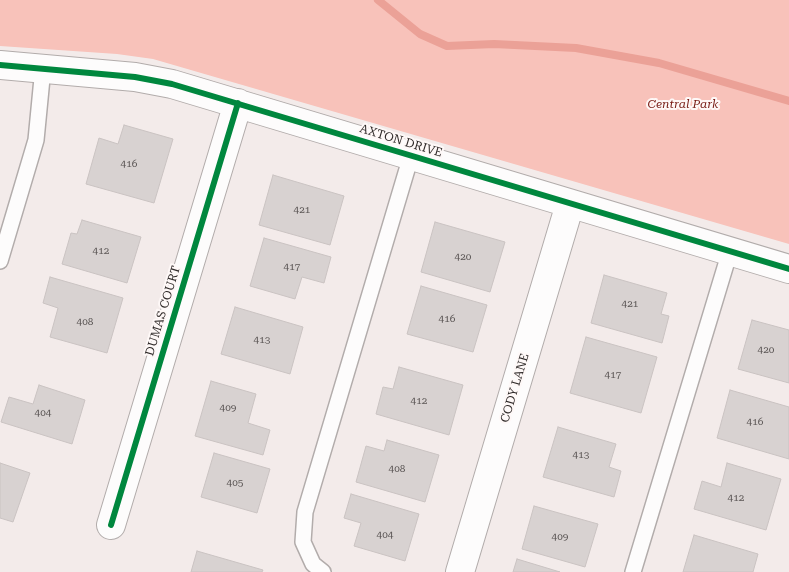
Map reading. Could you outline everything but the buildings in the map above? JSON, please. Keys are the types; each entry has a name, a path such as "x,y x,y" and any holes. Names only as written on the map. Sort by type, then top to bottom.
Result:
{"street":[{"name":"AXTON DRIVE","path":"0,65 155,80 238,103 789,269"},
{"name":"DUMAS COURT","path":"111,525 238,103"},
{"name":"CODY LANE","path":"460,572 570,204"}],"lane":[{"path":"0,261 36,140 43,68"},
{"path":"323,572 313,564 302,542 305,512 411,156"},
{"path":"632,572 730,251"}],"green space":[{"name":"Central Park","path":"0,0 789,0 789,244 153,59 117,54 0,46"}],"waterway":[{"path":"378,0 420,34 447,46 494,44 576,48 659,63 789,101"}],"cycle path":[{"path":"0,65 135,77 172,84 789,269"},
{"path":"111,525 238,103"}]}
